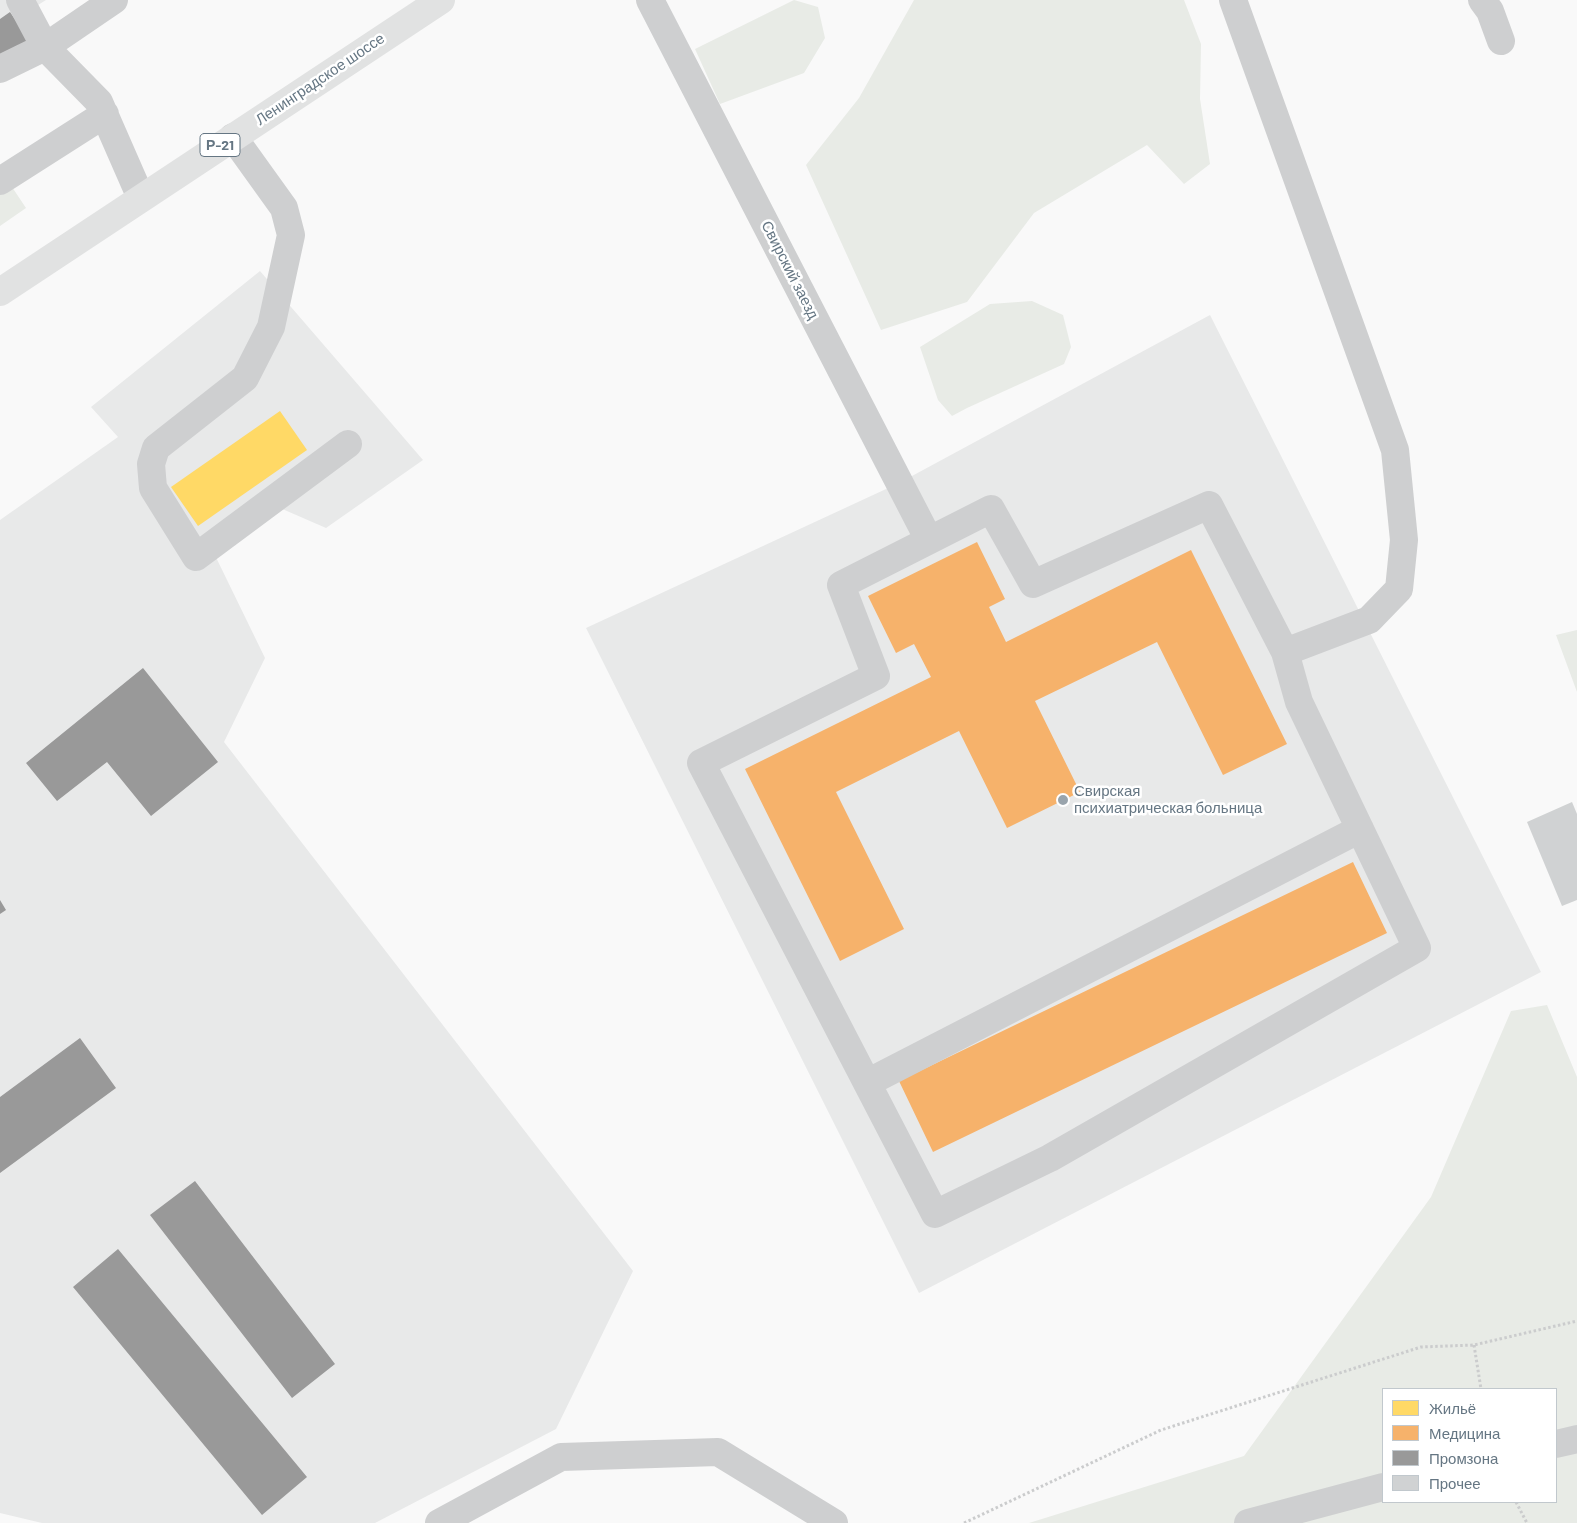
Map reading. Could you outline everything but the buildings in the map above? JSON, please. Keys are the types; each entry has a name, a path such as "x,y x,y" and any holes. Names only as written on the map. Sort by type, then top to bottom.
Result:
{"main road":[{"name":"Ленинградское шоссе","path":"0,292 441,0"}],"street":[{"path":"20,0 45,47 99,102 141,198"},
{"path":"0,69 45,47 114,0"},
{"name":"Свирский заезд","path":"650,0 929,540"},
{"path":"1233,0 1395,450 1404,540 1399,590 1369,620 1285,652"},
{"path":"1482,0 1490,11 1500,41"},
{"path":"0,181 105,114"},
{"path":"233,137 284,208 290,235 271,327 245,378 156,448 151,464 152,488 196,557 348,444"},
{"path":"1209,505 1285,652 1299,702 1417,948 1050,1158 935,1214 701,763 876,676 840,585 929,540 991,509 1033,584 1209,505"},
{"path":"867,1083 1360,828"},
{"path":"1557,1444 1577,1439"},
{"path":"438,1523 562,1457 718,1452 834,1523"},
{"path":"1248,1523 1382,1487"}],"path":[{"path":"964,1523 1161,1430 1421,1347 1474,1345 1577,1321"},
{"path":"1474,1345 1481,1388"},
{"path":"1517,1503 1527,1523"}],"shaded area":[{"path":"0,0 46,0 0,29"},
{"path":"794,0 818,7 825,38 804,73 720,104 695,49"},
{"path":"914,0 1184,0 1201,44 1200,99 1210,164 1184,184 1147,145 1034,213 967,302 881,330 806,165 859,98"},
{"path":"0,169 26,208 0,226"},
{"path":"260,271 423,460 326,528 264,501 209,543 265,658 224,742 633,1271 556,1429 375,1523 42,1523 0,1513 0,520 118,437 91,407"},
{"path":"1032,301 1063,315 1071,347 1064,364 952,416 938,400 920,347 990,304"},
{"name":"Свирская психиатрическая больница","path":"1210,315 1541,972 919,1293 586,628 899,483"},
{"path":"1577,630 1577,692 1556,635"},
{"path":"1547,1005 1577,1077 1577,1523 1029,1523 1244,1456 1431,1197 1511,1011"}],"place":[{"name":"Свирская психиатрическая больница","path":"1063,800"}]}
